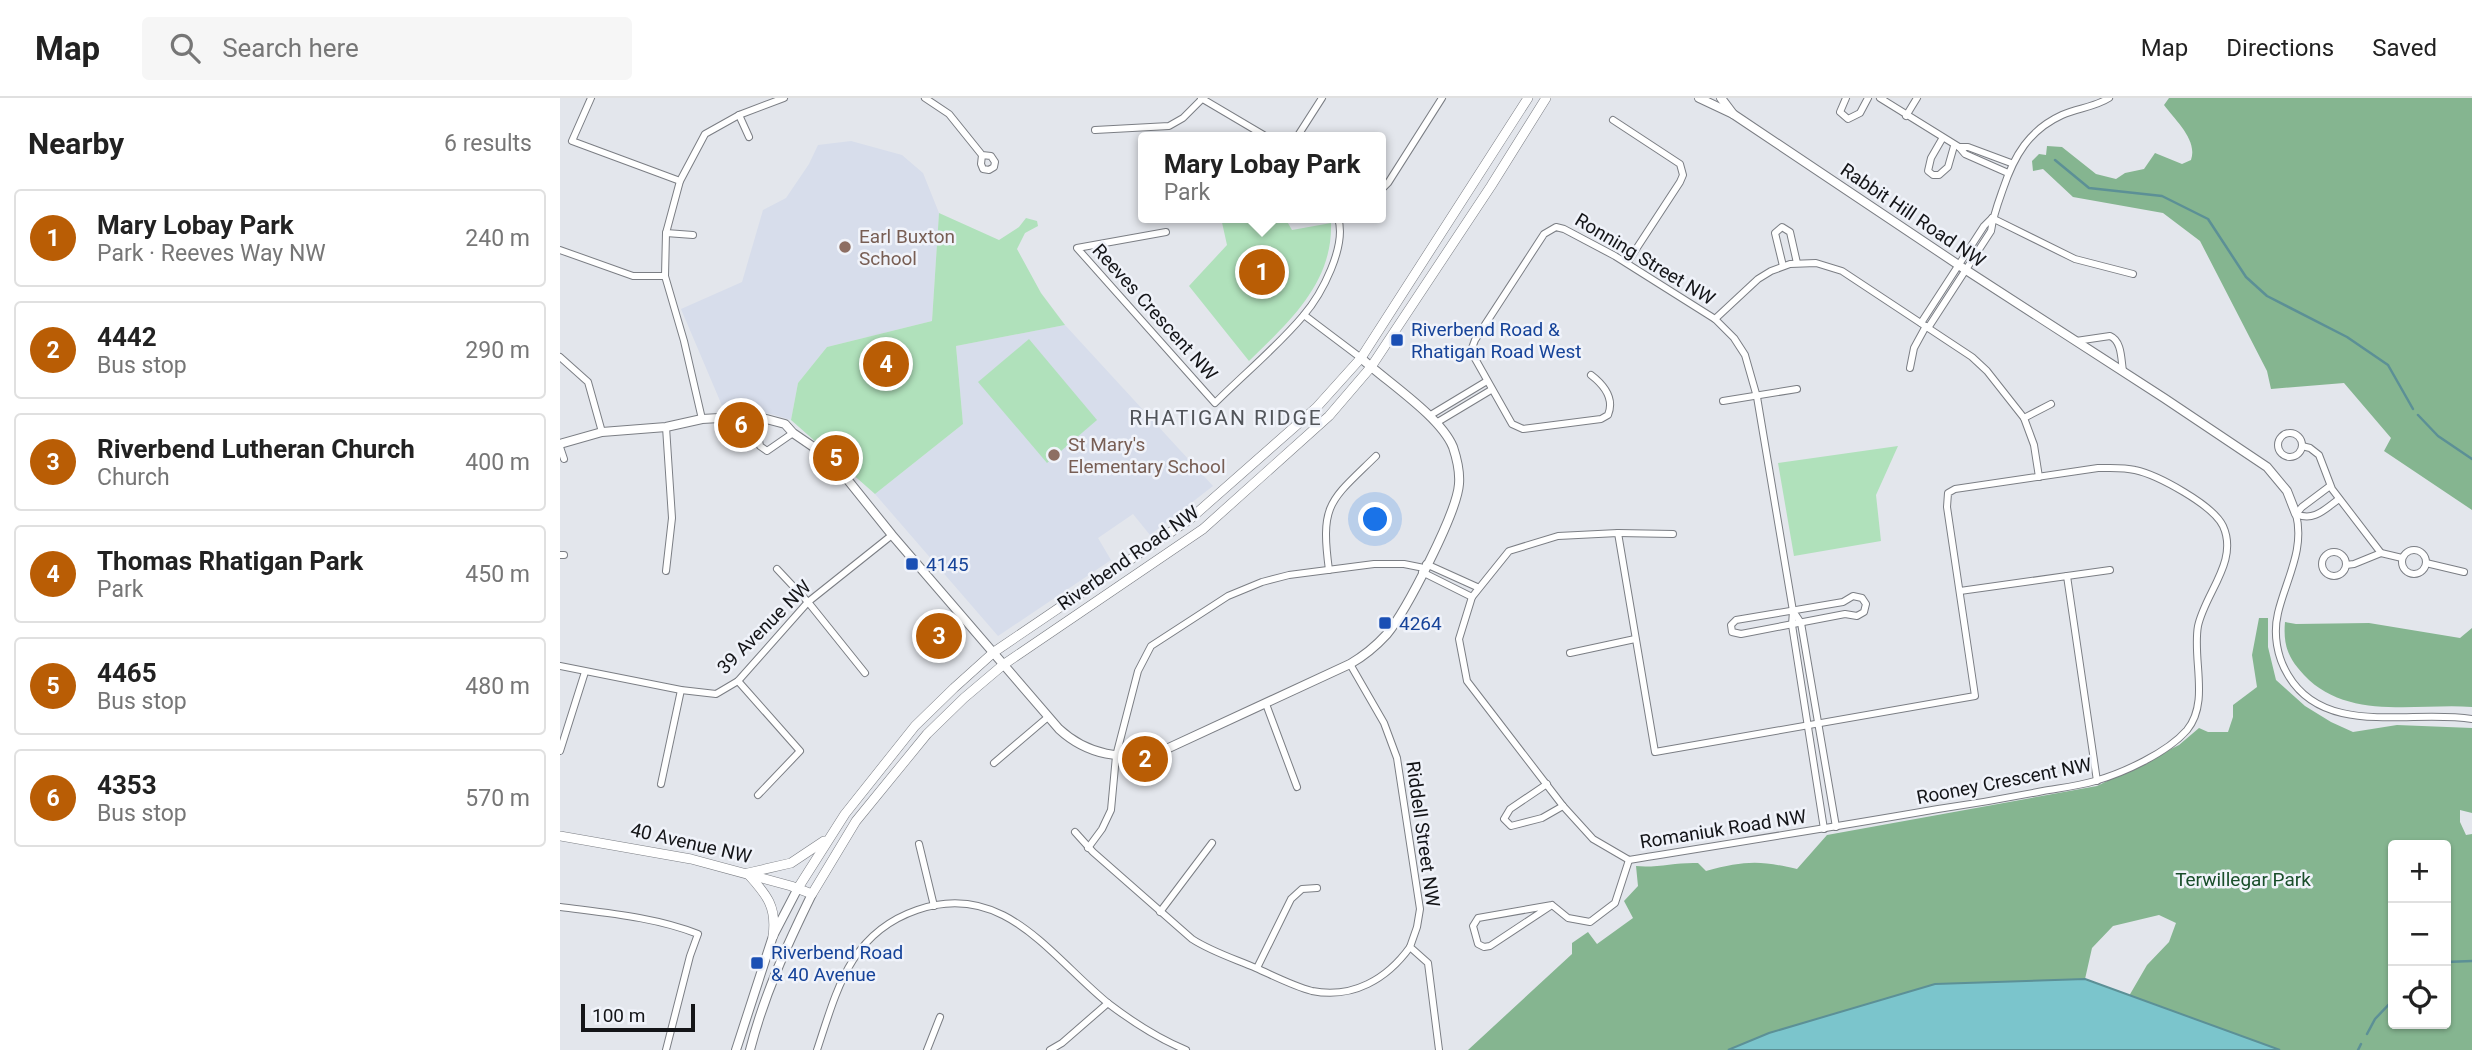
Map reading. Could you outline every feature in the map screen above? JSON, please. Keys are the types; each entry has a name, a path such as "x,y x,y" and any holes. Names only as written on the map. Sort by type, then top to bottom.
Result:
{"main road":[{"name":"Riverbend Road NW","path":"798,888 845,814 915,726 994,652 1190,519 1316,408 1361,358 1528,98"},
{"name":"Riverbend Road NW","path":"812,894 856,821 928,734 1003,665 1203,529 1329,416 1371,367 1546,98"},
{"name":"40 Avenue NW","path":"560,836 691,859 747,873 812,894"},
{"path":"773,936 775,920 769,902 747,873 791,863 830,836"}],"street":[{"path":"591,98 572,141 680,181"},
{"path":"702,419 684,341 664,276 666,233 680,181 705,134 739,115 784,98"},
{"path":"925,98 949,114 982,155"},
{"path":"1300,132 1322,98"},
{"path":"1386,185 1442,98"},
{"name":"Rabbit Hill Road NW","path":"1699,98 1734,114 1962,268 2267,467 2287,491 2300,534 2298,550 2280,604 2276,626 2280,658 2295,685 2317,705 2346,715 2472,719"},
{"name":"Rabbit Hill Road NW","path":"1721,98 1734,114"},
{"path":"1846,98 1840,112 1848,119 1860,113 1868,98"},
{"path":"1880,98 1965,154 2008,173"},
{"path":"1906,116 1917,98"},
{"path":"1910,368 1914,348 1925,326 1962,268 1991,231 1992,218 2011,163 2026,140 2048,122 2109,98"},
{"path":"1095,130 1169,126 1182,118 1201,99 1258,132"},
{"path":"739,115 749,136"},
{"path":"1613,120 1677,163 1682,171 1680,181 1627,263"},
{"path":"1942,139 1928,165 1928,171 1933,175 1944,172 1956,147"},
{"path":"1956,147 1968,147 2011,163"},
{"path":"1992,218 2075,259 2133,274"},
{"path":"564,459 560,446 602,432 666,426 702,419 755,416 785,424 793,433 831,459 1003,665 1072,741 1083,747 1116,756 1138,757 1160,752 1350,664 1377,644 1404,610 1452,509 1459,484 1458,467 1452,446 1433,419 1361,358 1304,315 1329,274 1342,229 1340,223"},
{"name":"Ronning Street NW","path":"1591,375 1603,384 1608,393 1610,412 1601,419 1520,428 1512,424 1472,351 1473,343 1548,231 1556,227 1627,263 1715,319 1734,338 1745,355 1757,397 1793,611 1792,625 1824,828"},
{"path":"1783,266 1776,233 1782,228 1790,232 1797,262"},
{"name":"Reeves Crescent NW","path":"1166,232 1077,248 1215,403 1304,315"},
{"path":"666,233 693,235"},
{"path":"560,250 633,276 664,276"},
{"path":"1715,319 1758,279 1783,266 1797,262 1835,267 1980,364 2024,418 2034,445 2039,477"},
{"path":"2076,341 2110,336 2115,338 2123,371"},
{"path":"560,357 588,382 602,432"},
{"path":"1433,419 1487,381"},
{"path":"1724,401 1797,389"},
{"path":"1433,419 1492,390"},
{"path":"2024,418 2051,404"},
{"path":"755,416 761,446 767,451 793,433"},
{"path":"666,426 673,517 666,571"},
{"path":"2302,446 2319,455 2330,486 2381,553"},
{"path":"1329,570 1325,528 1330,508 1342,490 1376,456"},
{"name":"Rooney Crescent NW","path":"1820,725 1975,696 1947,507 1948,493 1955,489 2098,468 2123,468 2144,472 2166,482 2212,512 2219,521 2225,535 2226,559 2206,602 2199,625 2199,693 2192,722 2171,744 2136,764 2097,780 1824,828"},
{"path":"2330,486 2296,514 2312,517 2339,499"},
{"path":"1618,533 1655,752 1820,725"},
{"name":"Romaniuk Road NW","path":"1673,534 1558,536 1509,551 1477,587 1472,597 1459,639 1467,681 1563,806 1593,839 1629,860 1824,828"},
{"name":"39 Avenue NW","path":"560,666 681,690 716,694 738,681 808,602 892,535"},
{"path":"2414,550 2424,555 2426,563 2422,570 2411,574 2402,566 2402,558 2406,552 2414,550"},
{"path":"2346,565 2381,553 2402,558"},
{"path":"1088,848 1107,821 1111,810 1116,756 1138,671 1150,646 1214,604 1250,586 1276,578 1384,563 1424,568 1477,587"},
{"path":"2426,563 2464,572"},
{"path":"1424,568 1472,597"},
{"path":"777,569 808,602 864,673"},
{"path":"1961,591 2110,570"},
{"path":"2067,576 2097,780"},
{"path":"1853,596 1862,598 1866,604 1864,612 1857,616 1845,614 1801,623 1741,634 1732,632 1731,625 1736,620 1843,602 1853,596"},
{"name":"Ronning Street NW","path":"1793,611 1801,623 1836,827"},
{"path":"1570,653 1635,639"},
{"name":"Riddell Street NW","path":"1350,664 1384,723 1401,771 1420,909 1410,947"},
{"path":"560,751 585,672"},
{"path":"738,681 800,751 758,795"},
{"path":"660,784 681,690"},
{"path":"1266,704 1297,787"},
{"path":"994,763 1048,717"},
{"path":"1547,784 1510,808 1504,819 1511,826 1542,818 1563,806"},
{"path":"1075,832 1088,848 1200,944 1311,990 1349,991 1375,982 1387,973 1410,947 1428,963 1440,1050"},
{"path":"919,844 934,905"},
{"path":"1160,912 1212,844"},
{"path":"1552,905 1490,946 1478,944 1473,926 1478,918 1552,905 1568,918 1590,922 1615,904 1629,860"},
{"name":"Riverbend Road NW","path":"736,1050 773,936 798,888"},
{"path":"1256,968 1291,898 1302,889 1317,888"},
{"name":"Riverbend Road NW","path":"750,1050 771,982 812,894"},
{"path":"817,1050 840,982 855,955 869,939 904,915 934,905 953,903 991,908 1008,916 1108,1003 1150,1034 1186,1050"},
{"path":"560,907 682,928 698,934 666,1050"},
{"path":"1051,1050 1108,1003"},
{"path":"927,1050 940,1017"}],"shaded area":[{"name":"Earl Buxton School","path":"851,141 902,155 923,173 939,213 932,321 827,347 798,383 791,420 760,411 723,408 681,309 742,282 763,210 786,198 809,164 818,145"},
{"name":"St Mary's Elementary School","path":"1065,325 1213,486 1150,535 1133,514 1098,538 1111,560 998,636 875,494 963,424 956,346"}],"green space":[{"path":"2169,98 2472,98 2472,510 2384,451 2391,438 2344,383 2271,389 2267,371 2200,241 2163,213 2073,197 2043,169 2033,171 2032,161 2039,154 2046,155 2047,146 2062,147 2096,174 2116,179 2125,173 2144,169 2155,153 2182,164 2191,160 2188,138 2164,105"},
{"path":"939,213 999,240 1019,227 1026,218 1037,221 1038,226 1025,233 1017,249 1041,293 1065,325 956,346 963,424 875,494 791,420 798,383 827,347 932,321"},
{"path":"1222,223 1288,223 1292,230 1331,223 1330,245 1325,264 1306,300 1249,361 1189,286 1227,245"},
{"path":"1029,339 1097,420 1047,463 978,382"},
{"path":"1898,446 1876,495 1881,541 1794,556 1778,463"},
{"name":"Terwillegar Park","path":"2259,618 2268,618 2268,647 2276,680 2305,706 2331,722 2353,732 2397,725 2472,728 2472,813 2460,810 2460,822 2466,835 2472,834 2472,1050 2280,1050 2129,996 2147,965 2169,942 2176,923 2159,915 2113,926 2092,948 2085,979 1935,984 1769,1033 1728,1050 1468,1050 1572,954 1572,943 1588,932 1597,944 1633,918 1624,901 1638,886 1636,866 1698,863 1706,871 1731,865 1762,863 1797,869 1827,835 2097,786 2179,745 2199,728 2208,732 2228,732 2233,717 2233,705 2257,687 2252,655"},
{"path":"2285,622 2369,623 2460,638 2472,628 2472,707 2383,707 2341,699 2321,689 2294,663 2286,644"}],"water":[{"path":"2085,979 2280,1050 1728,1050 1769,1033 1935,984"}],"waterway":[{"path":"2055,160 2089,188 2162,196 2208,219 2246,277 2267,296 2347,337 2388,365 2413,409"},
{"path":"2418,415 2438,436 2472,459"},
{"path":"2451,962 2472,961"},
{"path":"2367,1034 2375,1019 2388,1005"},
{"path":"2358,1050 2361,1044"}],"place":[{"name":"Earl Buxton School","path":"845,247"},
{"name":"Mary Lobay Park","path":"1262,272"},
{"name":"Riverbend Road & Rhatigan Road West","path":"1397,340"},
{"name":"Thomas Rhatigan Park","path":"886,364"},
{"name":"4353","path":"741,425"},
{"name":"St Mary's Elementary School","path":"1054,455"},
{"name":"4465","path":"836,458"},
{"name":"4145","path":"912,564"},
{"name":"4264","path":"1385,623"},
{"name":"Riverbend Lutheran Church","path":"939,636"},
{"name":"4442","path":"1145,759"},
{"name":"Riverbend Road & 40 Avenue","path":"757,963"}],"district":[{"name":"RHATIGAN RIDGE","path":"1226,418"}]}
